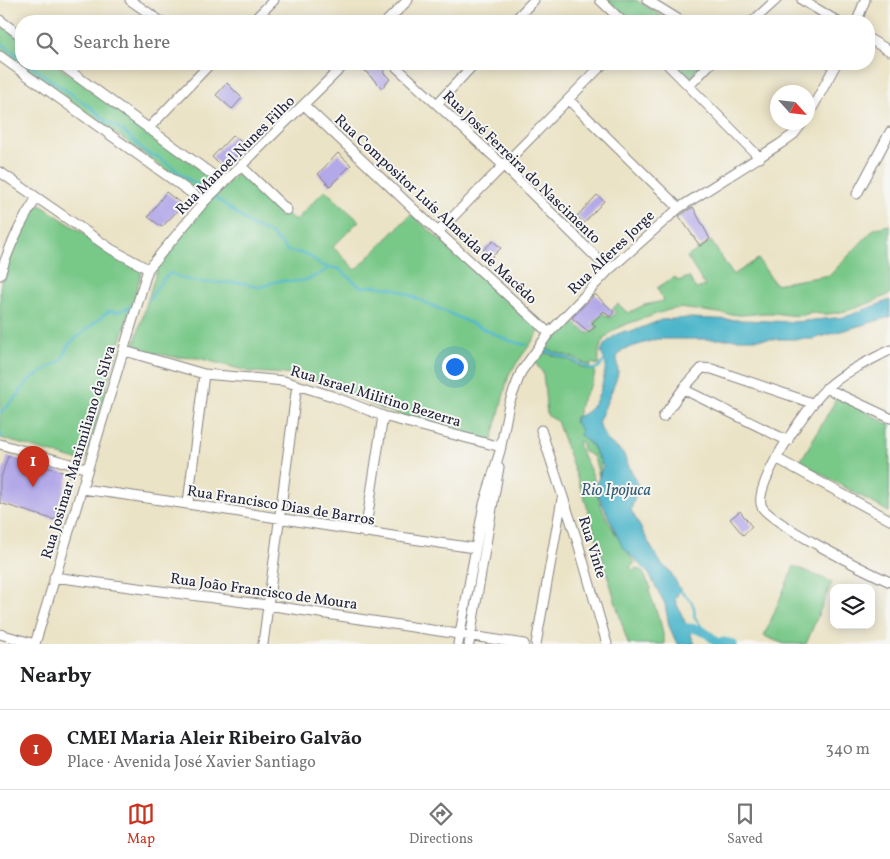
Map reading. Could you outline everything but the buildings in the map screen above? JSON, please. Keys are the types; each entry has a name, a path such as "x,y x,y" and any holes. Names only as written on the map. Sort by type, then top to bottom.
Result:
{"street":[{"path":"130,0 143,3 154,15"},
{"path":"259,15 274,0"},
{"path":"393,15 408,0"},
{"path":"520,15 534,0"},
{"path":"600,0 616,15"},
{"path":"647,0 671,15"},
{"path":"760,15 776,0"},
{"path":"802,0 827,15"},
{"path":"859,15 865,0"},
{"path":"0,20 15,31"},
{"path":"875,43 890,50"},
{"path":"0,69 3,58 15,67"},
{"path":"20,70 204,202"},
{"path":"68,70 224,183"},
{"path":"148,128 204,70"},
{"name":"Rua Manoel Nunes Filho","path":"148,269 204,202 339,70"},
{"name":"Rua José Ferreira do Nascimento","path":"399,70 504,166 609,270"},
{"path":"437,104 468,70"},
{"path":"438,232 597,70"},
{"path":"674,70 760,158"},
{"path":"690,85 704,70"},
{"path":"815,103 833,70"},
{"path":"569,100 679,208"},
{"name":"Rua Compositor Luís Almeida de Macêdo","path":"304,105 438,232 549,333"},
{"name":"Rua Alferes Jorge","path":"500,449 514,390 522,372 549,333 609,270 679,208 760,158 797,130"},
{"path":"857,194 890,132"},
{"path":"241,166 287,210"},
{"path":"0,172 36,199 111,249 148,269"},
{"path":"0,275 20,222 36,199"},
{"name":"Rua Josimar Maximiliano da Silva","path":"35,644 54,577 125,351 148,269"},
{"path":"890,350 846,373 826,388 812,403 776,458 762,487 761,506 770,516 825,549 890,582"},
{"name":"Rua Israel Militino Bezerra","path":"125,351 204,374 271,380 297,385 332,396 383,416 500,449"},
{"path":"879,355 890,358"},
{"path":"663,417 698,370 702,368 712,369 812,403"},
{"path":"188,503 204,374"},
{"path":"263,644 297,385"},
{"path":"826,388 890,418"},
{"path":"683,389 788,441"},
{"path":"365,533 383,416"},
{"name":"Rua Vinte","path":"541,430 607,644"},
{"path":"0,444 88,469"},
{"path":"458,644 484,504 500,449"},
{"path":"470,640 499,472 500,449"},
{"path":"776,458 890,520"},
{"name":"Rua Francisco Dias de Barros","path":"82,489 188,503 278,520 475,548"},
{"path":"536,644 562,496"},
{"name":"Rua João Francisco de Moura","path":"54,577 267,605 459,634 470,640 524,644"},
{"path":"0,634 35,644"}],"green space":[{"path":"608,0 636,0 660,15 624,15"},
{"path":"0,24 15,35 15,60 0,49"},
{"path":"29,70 63,70 218,182 204,198"},
{"path":"681,70 697,70 690,78"},
{"path":"241,170 295,221 325,190 359,221 333,247 356,270 411,214 541,329 509,374 492,441 384,410 317,381 285,374 251,372 198,358 174,357 133,349 160,259 206,204"},
{"path":"37,203 142,271 84,462 0,438 0,287 12,249"},
{"path":"890,225 890,294 862,306 830,314 811,312 798,316 770,313 740,315 681,308 669,310 622,326 609,334 600,347 599,365 590,363 591,367 571,357 542,348 568,319 589,334 597,327 594,323 603,313 610,318 616,313 612,309 618,304 628,313 644,305 664,301 657,288 675,277 678,281 689,277 696,289 705,286 687,257 711,241 733,275 758,259 775,284 830,275 875,228"},
{"path":"539,351 569,360 581,367 595,371 592,383 581,402 579,414 575,417 574,422 581,429 580,435 590,444 601,462 599,477 594,457 583,451 582,443 578,441 579,447 594,478 597,494 605,515 635,563 630,567 633,570 636,568 642,571 651,588 649,591 661,624 665,644 628,644 586,503 557,421 547,415 543,373 533,360"},
{"path":"838,396 890,425 889,512 800,462"},
{"path":"794,566 832,582 806,644 784,644 764,636"}],"water":[{"name":"Rio Ipojuca","path":"890,300 890,317 813,339 657,339 622,350 617,357 618,373 598,423 607,440 623,453 638,486 631,510 655,554 662,565 670,571 680,589 675,600 695,644 677,644 669,626 665,604 649,574 622,546 595,488 603,466 591,444 580,435 581,430 575,422 576,417 590,409 598,396 606,364 601,352 604,345 615,335 625,331 631,332 661,320 688,318 794,322 845,317"}],"waterway":[{"path":"0,42 15,53"},
{"path":"37,70 93,109 106,121 123,131 147,153 158,157 202,189"},
{"path":"216,198 253,226 271,234 288,251 309,255 320,265 339,269 361,287 376,286 396,289 510,341 526,345"},
{"path":"150,299 162,280 171,273 196,282 241,283 258,287 278,281 305,280 329,268"},
{"path":"0,413 15,399 29,380 62,360 69,344 109,311 117,312 133,306"},
{"path":"546,351 570,359 592,370 599,367 606,359"},
{"path":"677,588 692,603 694,616 705,632"},
{"path":"684,628 703,631 717,643 733,644"}],"place":[{"name":"CMEI Maria Aleir Ribeiro Galvão","path":"33,487"}]}
